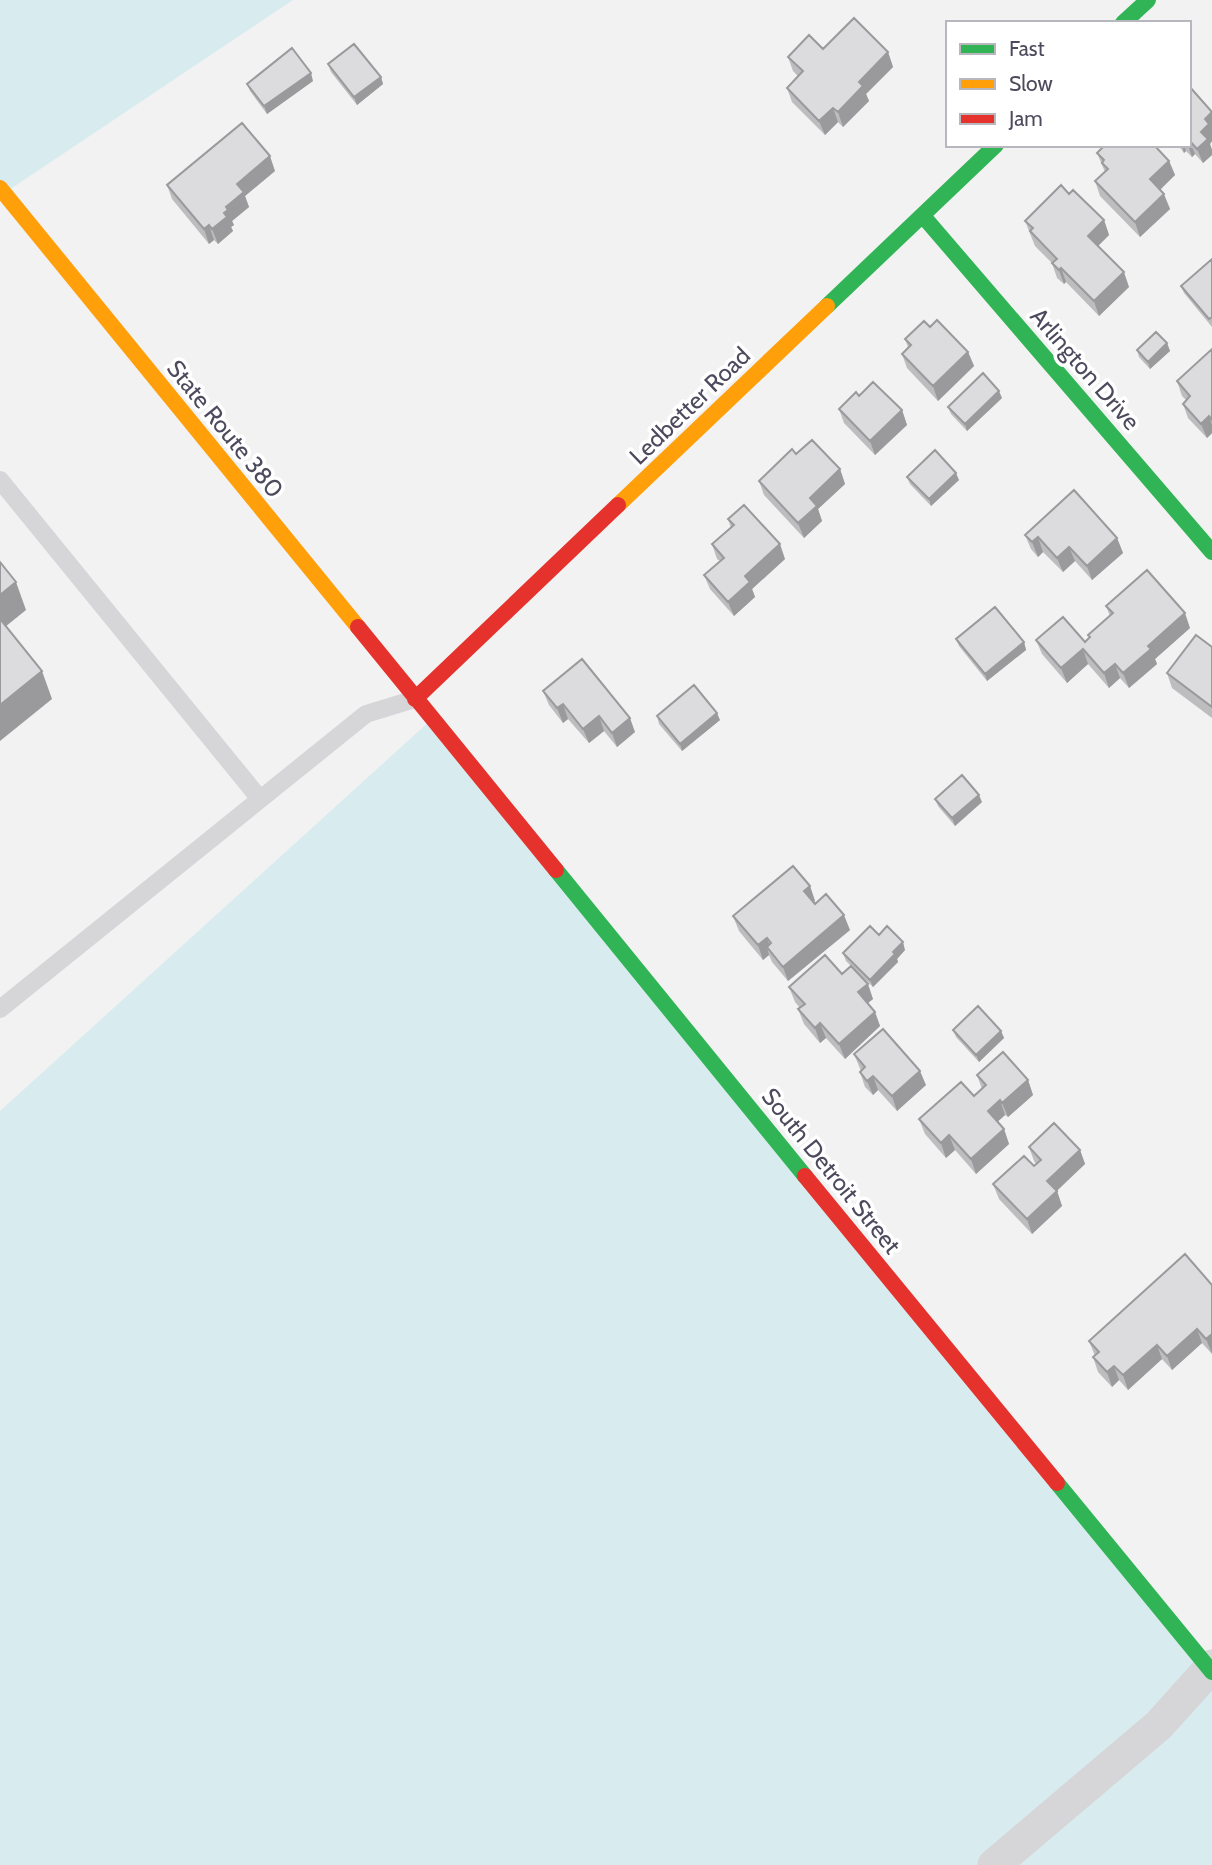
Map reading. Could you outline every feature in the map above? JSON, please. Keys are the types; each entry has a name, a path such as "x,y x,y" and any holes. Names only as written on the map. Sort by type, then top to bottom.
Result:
{"main road":[{"path":"1125,21 1148,0"},
{"name":"Ledbetter Road","path":"415,699 994,147"},
{"name":"State Route 380","path":"0,188 415,699"},
{"name":"Arlington Drive","path":"923,216 1212,552"},
{"name":"South Detroit Street","path":"415,699 1211,1669"}],"street":[{"path":"994,1865 1159,1725 1211,1669"}],"lane":[{"path":"0,480 260,799"},
{"path":"0,985 6,1005 366,714 415,699"}],"shaded area":[{"path":"0,0 293,0 0,196"},
{"path":"432,719 1212,1672 1212,1865 0,1865 0,1111"}],"building":[{"path":"854,18 888,52 859,82 863,86 838,112 833,108 819,121 787,88 803,71 788,57 809,35 823,49"},
{"path":"354,44 381,77 354,97 328,64"},
{"path":"292,48 311,73 264,106 247,84"},
{"path":"1191,88 1212,112 1205,119 1209,124 1201,132 1208,139 1197,149 1191,142"},
{"path":"242,123 270,156 237,184 244,192 226,207 228,210 224,213 227,217 212,229 209,225 204,229 167,185"},
{"path":"1103,147 1156,147 1169,161 1150,179 1164,194 1135,222 1095,181 1108,169 1097,153"},
{"path":"1061,185 1069,194 1073,190 1104,220 1088,236 1124,272 1094,301 1061,268 1059,270 1052,263 1057,259 1030,231 1033,228 1025,221"},
{"path":"1212,259 1212,317 1209,319 1181,286"},
{"path":"937,320 968,352 933,386 902,354 911,345 905,339 924,321 930,327"},
{"path":"1156,332 1167,343 1148,362 1137,350"},
{"path":"1212,349 1212,420 1209,416 1201,424 1183,404 1190,396 1177,381"},
{"path":"983,373 999,391 965,424 948,407"},
{"path":"873,382 902,410 870,441 839,409 856,392 859,396"},
{"path":"812,440 840,469 810,498 817,506 798,523 759,481 792,449 796,454"},
{"path":"935,450 956,473 929,499 907,477"},
{"path":"1074,490 1117,538 1087,566 1069,547 1057,558 1038,537 1032,542 1025,535"},
{"path":"744,505 780,544 745,576 750,582 728,602 704,575 724,558 712,544 734,525 728,519"},
{"path":"0,562 16,582 0,595"},
{"path":"1147,570 1185,613 1148,646 1151,649 1123,673 1115,664 1104,673 1083,649 1061,668 1036,640 1063,617 1085,642 1090,637 1088,635 1113,613 1106,606"},
{"path":"995,607 1024,642 985,674 956,639"},
{"path":"0,619 42,671 0,705"},
{"path":"1196,635 1212,647 1212,707 1167,673"},
{"path":"582,659 630,718 612,733 599,716 583,729 563,704 557,708 543,691"},
{"path":"694,685 717,713 680,744 657,716"},
{"path":"962,775 979,795 952,818 935,799"},
{"path":"793,866 810,886 804,891 815,904 826,894 844,915 783,967 767,947 771,943 767,938 758,945 733,916"},
{"path":"870,926 879,935 887,926 903,942 870,980 843,953"},
{"path":"825,955 842,974 851,966 868,984 858,992 875,1012 839,1044 820,1023 815,1028 798,1009 805,1004 789,987"},
{"path":"978,1006 1001,1031 976,1055 953,1030"},
{"path":"883,1029 920,1071 892,1096 873,1076 867,1081 860,1072 865,1067 854,1054"},
{"path":"1003,1052 1028,1080 1002,1103 1000,1100 988,1111 1004,1129 971,1159 949,1135 941,1143 919,1119 961,1082 974,1096 986,1085 977,1075"},
{"path":"1054,1123 1080,1150 1047,1181 1057,1191 1027,1219 993,1184 1024,1156 1034,1166 1041,1160 1029,1147"},
{"path":"1185,1254 1212,1285 1212,1334 1206,1339 1197,1329 1167,1356 1157,1345 1123,1375 1114,1366 1107,1372 1093,1357 1099,1352 1089,1341"}],"traffic: fast":[{"path":"1125,21 1148,0"},
{"path":"827,306 994,147"},
{"path":"923,216 1212,552"},
{"path":"556,870 805,1176"},
{"path":"1057,1483 1212,1672"}],"traffic: slow":[{"path":"0,188 358,627"},
{"path":"618,505 827,306"}],"traffic: jam":[{"path":"415,699 618,505"},
{"path":"358,627 556,870"},
{"path":"805,1176 1057,1483"}]}
